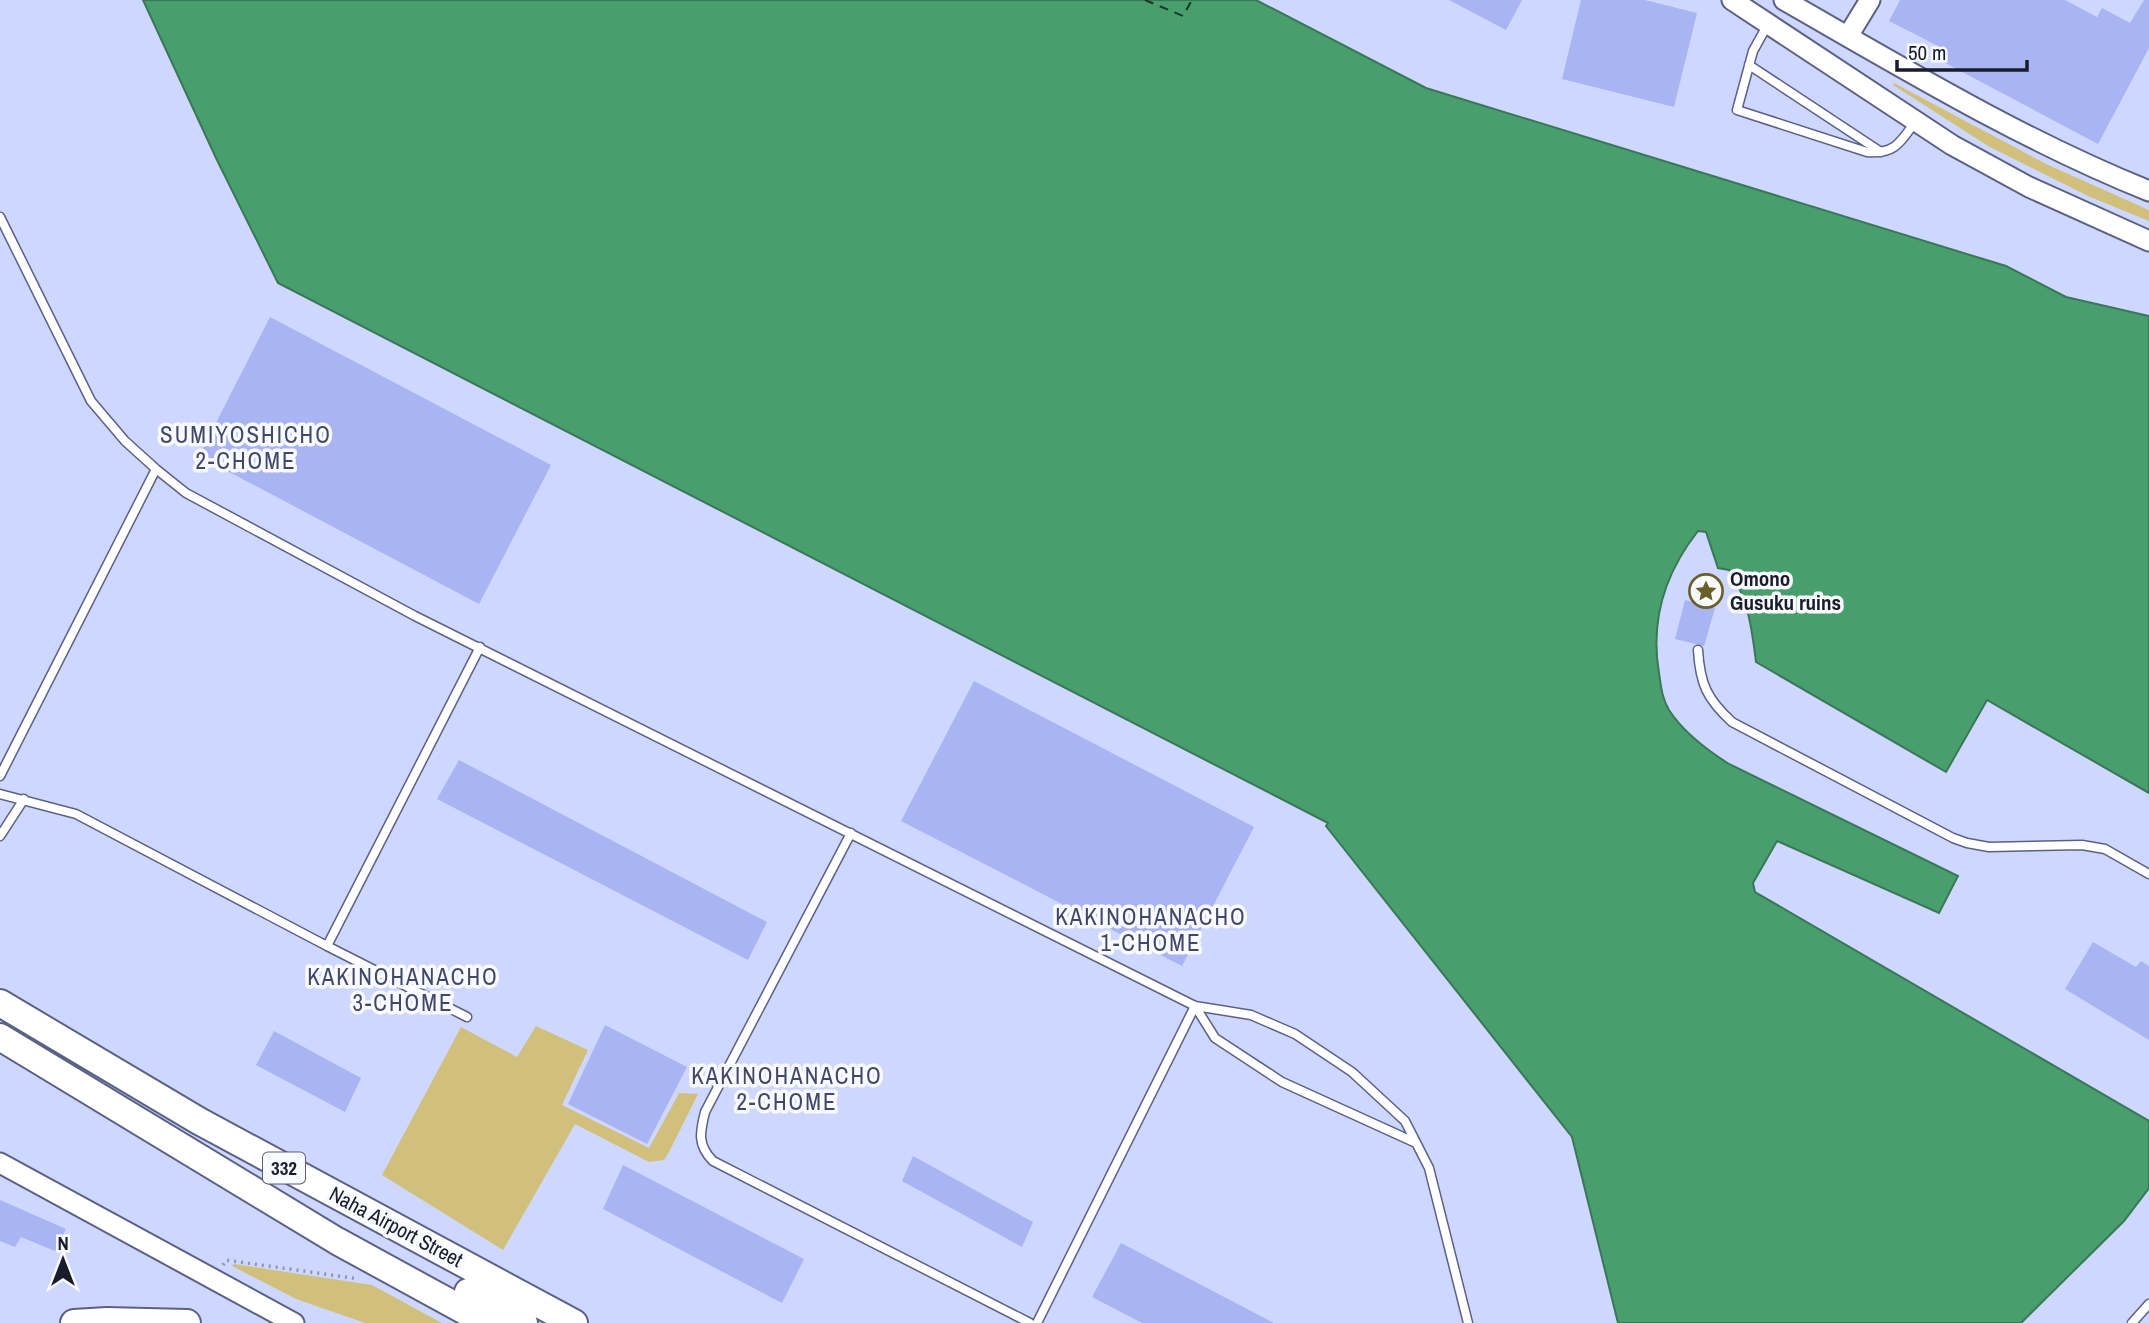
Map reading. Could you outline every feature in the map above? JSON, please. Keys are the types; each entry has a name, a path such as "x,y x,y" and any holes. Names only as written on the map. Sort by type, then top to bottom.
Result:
{"highway":[{"name":"Naha Airport Street","path":"0,1003 199,1121 574,1323"},
{"name":"332","path":"0,1037 337,1241 487,1323"},
{"name":"332","path":"105,1099 524,1323"},
{"path":"74,1323 187,1323"}],"street":[{"path":"1732,0 1952,145 2029,187 2149,241"},
{"path":"1784,0 2029,136 2149,191"},
{"path":"1848,36 1870,0"},
{"path":"0,1163 294,1323"}],"lane":[{"path":"1769,23 1753,51 1737,110 1867,152 1883,153 1896,147 1915,122"},
{"path":"1749,65 1883,153"},
{"path":"0,217 91,401 125,441 186,493 415,616 1195,1006 1251,1015 1295,1034 1352,1072 1405,1121 1429,1168 1468,1323"},
{"path":"0,776 156,469"},
{"path":"327,946 480,647"},
{"path":"1698,650 1699,668 1706,694 1732,722 1953,838 1989,847 2067,845 2105,849 2149,874"},
{"path":"0,794 76,814 467,1017"},
{"path":"0,836 24,799"},
{"path":"851,833 705,1112 701,1135 704,1153 713,1161 1030,1323"},
{"path":"1195,1006 1215,1038 1282,1082 1416,1143"},
{"path":"1037,1323 1195,1006"},
{"path":"2132,1323 2149,1304"}],"path":[{"path":"222,1267 226,1260 361,1279"}],"shaded area":[{"path":"143,0 1256,0 1426,88 2006,266 2066,297 2149,316 2149,793 1987,700 1946,772 1756,662 1751,626 1741,592 1729,570 1718,568 1706,532 1698,531 1686,547 1669,580 1659,616 1657,653 1662,692 1669,710 1681,726 1704,747 1729,764 1958,876 1939,913 1777,841 1753,883 1755,892 2149,1121 2149,1188 2124,1221 2021,1323 1618,1323 1572,1137 1326,826 1328,823 278,283 216,158"},
{"path":"1894,83 2046,164 2149,210 2149,221 2088,196 1988,146 1893,85"},
{"path":"536,1026 588,1050 562,1105 649,1148 679,1093 698,1094 664,1160 649,1162 575,1124 503,1250 382,1175 461,1027 517,1057"},
{"path":"234,1264 372,1285 442,1323 365,1323 296,1299 232,1266"}],"building":[{"path":"1449,0 1522,0 1506,30"},
{"path":"1581,0 1645,0 1697,13 1674,107 1562,79"},
{"path":"1900,0 2065,0 2097,17 2102,8 2130,23 2144,0 2149,0 2149,48 2098,144 1934,57 1940,47 1889,21"},
{"path":"270,317 551,465 479,604 199,456"},
{"path":"1685,600 1715,608 1704,646 1675,639"},
{"path":"974,681 1254,827 1182,966 901,821"},
{"path":"459,760 767,922 748,960 437,799"},
{"path":"2093,942 2136,967 2141,961 2149,966 2149,1040 2065,989"},
{"path":"605,1025 687,1067 647,1144 568,1104"},
{"path":"274,1031 361,1078 345,1112 256,1065"},
{"path":"913,1156 1033,1222 1022,1247 902,1181"},
{"path":"623,1165 804,1259 782,1303 603,1209"},
{"path":"0,1200 66,1229 55,1251 21,1237 15,1247 0,1241"},
{"path":"1121,1243 1274,1323 1142,1323 1092,1297"}],"ferry route":[{"path":"1145,0 1183,16 1192,0"}],"place":[{"name":"Omono Gusuku ruins","path":"1706,591"}],"district":[{"name":"SUMIYOSHICHO 2-CHOME","path":"246,448"},
{"name":"KAKINOHANACHO 1-CHOME","path":"1151,930"},
{"name":"KAKINOHANACHO 3-CHOME","path":"403,990"},
{"name":"KAKINOHANACHO 2-CHOME","path":"787,1089"}]}
